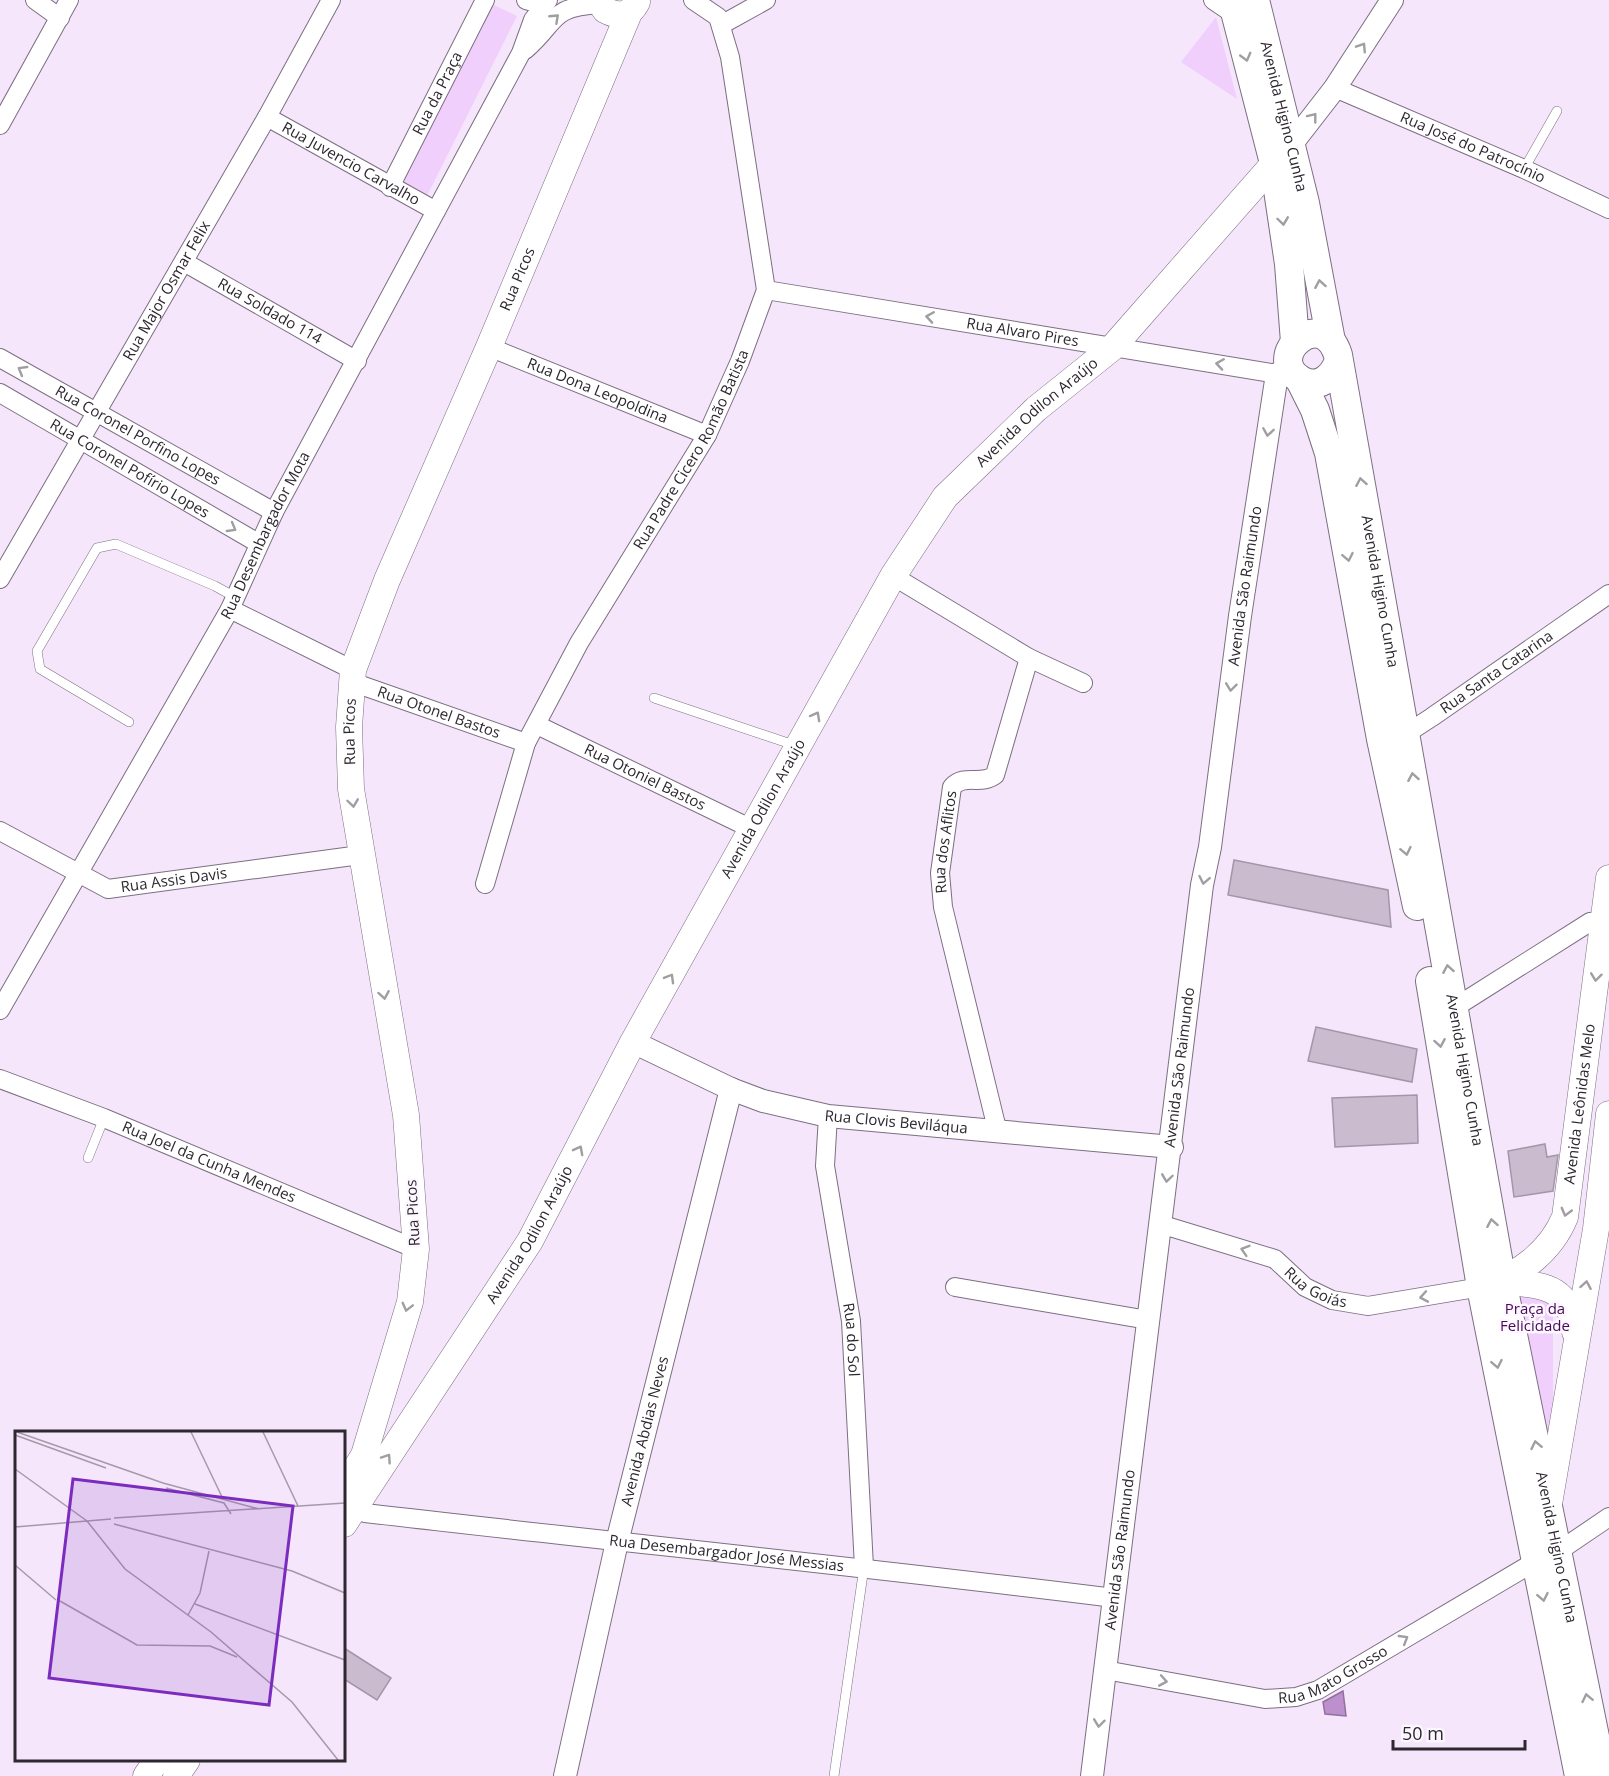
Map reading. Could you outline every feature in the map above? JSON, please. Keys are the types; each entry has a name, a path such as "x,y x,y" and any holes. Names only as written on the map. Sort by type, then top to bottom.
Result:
{"main road":[{"path":"600,2 613,14 634,6"},
{"name":"Avenida Higino Cunha","path":"1234,4 1282,154 1305,203 1334,352 1415,894 1546,1557 1579,1776"},
{"name":"Rua Picos","path":"346,1505 364,1455 410,1302 416,1250 405,1115 360,855 349,756 352,676 387,580 634,6"},
{"name":"Avenida Higino Cunha","path":"1282,154 1289,264 1291,366 1315,410 1329,453 1454,1008 1492,1284 1549,1507 1546,1557 1603,1776"},
{"name":"Avenida Odilon Araújo","path":"346,1505 530,1241 633,1042 754,830 893,576 945,497 972,468 1036,408 1112,348 1282,154"},
{"path":"1317,334 1334,352 1335,371 1323,381 1308,383 1291,366 1301,337 1317,334"},
{"name":"Avenida Leônidas Melo","path":"1492,1284 1544,1251 1559,1231 1565,1217 1606,920 1609,878"},
{"name":"Avenida Leônidas Melo","path":"1549,1507 1576,1342 1602,1222 1609,1114"},
{"path":"1492,1284 1536,1286 1560,1294 1573,1313 1576,1342"},
{"path":"146,1776 156,1761"},
{"path":"176,1776 186,1761"}],"street":[{"path":"35,0 60,18"},
{"path":"0,125 69,0"},
{"name":"Rua Major Osmar Felix","path":"0,579 267,117 331,0"},
{"name":"Rua da Praça","path":"390,187 485,0"},
{"path":"525,0 546,2"},
{"name":"Rua Padre Cicero Romão Batista","path":"484,884 526,743 579,643 707,435 740,361 766,290 730,57 721,25 712,11 693,0"},
{"path":"721,25 766,0"},
{"path":"1282,154 1335,88 1392,0"},
{"name":"Rua Desembargador Mota","path":"0,1010 233,603 258,543 274,512 521,53 525,36 546,2"},
{"name":"Rua Desembargador Mota","path":"521,53 560,12 600,2"},
{"name":"Rua José do Patrocínio","path":"1335,88 1524,169 1609,209"},
{"name":"Rua Juvencio Carvalho","path":"267,117 436,211"},
{"name":"Rua Soldado 114","path":"184,262 357,360"},
{"name":"Rua Alvaro Pires","path":"766,290 1112,348 1291,366"},
{"name":"Rua Dona Leopoldina","path":"489,347 707,435"},
{"name":"Rua Coronel Porfino Lopes","path":"0,358 274,512"},
{"name":"Avenida São Raimundo","path":"1092,1776 1160,1224 1172,1147 1202,885 1210,847 1240,616 1291,366"},
{"name":"Rua Coronel Pofírio Lopes","path":"0,393 258,543"},
{"path":"893,576 1029,658 1083,683"},
{"name":"Rua Santa Catarina","path":"1393,736 1609,594"},
{"name":"Rua Otonel Bastos","path":"233,603 352,676 526,743"},
{"name":"Rua dos Aflitos","path":"998,1133 950,940 940,873 952,787 964,779 985,781 996,775 1029,658"},
{"name":"Rua Otoniel Bastos","path":"537,725 754,830"},
{"name":"Rua Assis Davis","path":"0,831 78,875 108,889 360,855"},
{"path":"1454,1008 1590,922 1606,920"},
{"name":"Rua Clovis Beviláqua","path":"633,1042 731,1089 764,1101 828,1116 1172,1147"},
{"name":"Rua Joel da Cunha Mendes","path":"0,1079 104,1118 416,1250"},
{"name":"Avenida Abdias Neves","path":"565,1776 617,1542 731,1089"},
{"name":"Rua do Sol","path":"828,1116 825,1166 851,1321 864,1567"},
{"name":"Rua Goiás","path":"1160,1224 1275,1259 1305,1287 1332,1300 1350,1305 1368,1306 1492,1284"},
{"path":"955,1287 1148,1320"},
{"name":"Rua Desembargador José Messias","path":"346,1505 365,1512 617,1542 864,1567 1114,1598"},
{"name":"Rua Mato Grosso","path":"1105,1671 1265,1699 1296,1697 1318,1689 1546,1557 1609,1517"}],"lane":[{"path":"1524,169 1557,111"},
{"path":"129,722 40,669 37,651 97,548 116,544 214,586 233,603"},
{"path":"654,698 799,747"},
{"path":"88,1158 104,1118"},
{"path":"834,1776 864,1567"}],"green space":[{"path":"490,3 517,16 425,200 398,186"},
{"path":"1216,17 1237,99 1181,62"},
{"name":"Praça da Felicidade","path":"1527,1294 1544,1300 1553,1310 1553,1433 1547,1437 1516,1296"}],"shaded area":[{"path":"1343,1691 1346,1716 1325,1714 1323,1702"}],"building":[{"path":"1234,860 1388,890 1391,927 1228,895"},
{"path":"1316,1027 1417,1049 1412,1082 1308,1061"},
{"path":"1417,1095 1418,1143 1335,1147 1332,1098"},
{"path":"1545,1144 1547,1157 1558,1155 1553,1191 1514,1197 1508,1151"},
{"path":"345,1649 391,1678 377,1700 345,1680"}]}
